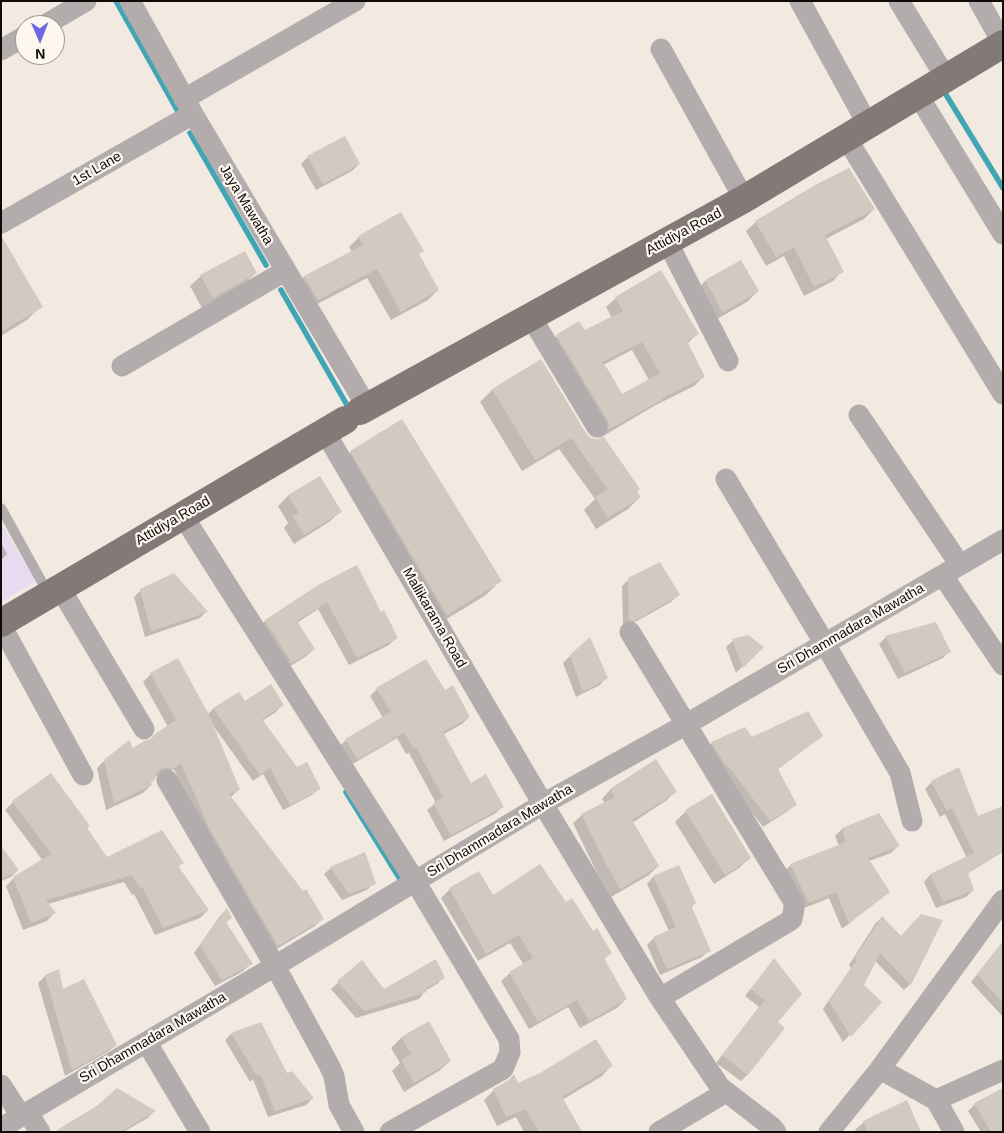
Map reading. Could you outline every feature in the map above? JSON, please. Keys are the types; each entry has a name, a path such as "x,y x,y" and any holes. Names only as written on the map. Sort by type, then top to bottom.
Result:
{"main road":[{"name":"Attidiya Road","path":"1,624 349,418 744,199 1003,44"}],"street":[{"path":"62,15 86,1"},
{"name":"Jaya Mawatha","path":"130,1 188,106 285,271 349,418"},
{"name":"1st Lane","path":"1,224 355,1"},
{"path":"800,1 857,132 1003,394"},
{"path":"899,1 946,78"},
{"path":"979,1 1003,44"},
{"path":"1,50 15,42"},
{"path":"661,49 744,199"},
{"path":"918,95 1003,234"},
{"path":"667,240 728,361"},
{"path":"122,366 285,271"},
{"path":"531,317 597,427"},
{"path":"859,415 951,570 1003,665"},
{"name":"Mallikarama Road","path":"349,418 543,804 660,998 720,1087 776,1132"},
{"path":"726,479 900,773 912,821"},
{"path":"182,516 415,881 509,1039 510,1052 503,1069 390,1132"},
{"name":"Sri Dhammadara Mawatha","path":"1,1128 275,966 543,804 685,725 1003,540"},
{"path":"55,591 144,729"},
{"path":"1,624 83,776"},
{"path":"630,632 794,902 792,919 788,922 660,998"},
{"path":"167,780 275,966 329,1065 334,1076 339,1105 354,1132"},
{"path":"829,1132 880,1069 1003,900"},
{"path":"147,1042 200,1132"},
{"path":"880,1069 936,1100 954,1132"},
{"path":"936,1100 1003,1070"},
{"path":"1,1085 40,1132"},
{"path":"659,1132 726,1092"}],"lane":[{"path":"1,508 55,591"}],"shaded area":[{"path":"1,523 36,581 1,602"}],"building":[{"path":"345,136 360,164 323,184 307,156"},
{"path":"849,168 875,209 825,235 844,272 814,287 794,247 776,257 755,221 815,185"},
{"path":"401,212 424,251 419,254 439,290 401,312 377,269 318,300 304,276 363,245 358,236"},
{"path":"1,235 43,307 1,332"},
{"path":"245,251 257,273 213,298 200,275"},
{"path":"741,260 759,291 723,312 705,280"},
{"path":"661,270 699,334 687,341 705,377 661,399 609,429 608,421 556,335 579,321 585,330 623,311 615,297","holes":["642,342 660,373 622,394 602,362"]},
{"path":"541,359 586,433 591,438 604,437 640,489 637,491 641,497 608,518 595,497 608,489 571,438 535,460 492,389"},
{"path":"402,419 502,581 447,615 350,451"},
{"path":"320,476 342,512 304,535 293,516 299,513 288,495"},
{"path":"660,562 680,595 634,621 629,620 628,578"},
{"path":"357,565 381,612 384,610 398,638 357,658 327,602 297,621 315,649 292,663 265,620 318,585"},
{"path":"174,573 208,612 151,631 140,589"},
{"path":"936,622 951,652 905,673 885,636"},
{"path":"748,635 764,647 743,668 732,639"},
{"path":"590,637 608,678 583,692 570,655"},
{"path":"178,658 209,715 240,790 229,794 303,891 306,889 324,919 278,946 209,828 181,763 172,769 160,769 156,774 155,780 151,782 152,785 114,803 104,760 129,740 133,748 151,739 155,734 176,720 150,673"},
{"path":"426,659 445,690 453,685 470,717 443,732 471,783 486,774 504,807 451,835 433,803 443,797 416,747 413,748 404,732 358,760 345,739 391,712 376,688"},
{"path":"271,684 284,705 262,719 297,767 307,762 321,789 290,805 270,768 260,775 213,708 239,692 245,701"},
{"path":"808,711 823,736 778,769 797,805 770,821 728,766 726,766 711,742 745,727 752,737"},
{"path":"656,759 677,792 632,820 659,866 620,889 581,814 615,797 610,789"},
{"path":"959,767 978,816 1003,806 1003,851 968,873 974,890 943,902 930,874 974,853 952,808 947,811 931,781"},
{"path":"51,773 90,826 87,828 107,857 162,830 184,863 178,866 209,910 163,928 142,887 140,888 132,875 46,900 56,913 31,923 13,877 51,854 12,801"},
{"path":"712,794 751,858 725,875 685,810"},
{"path":"879,813 900,846 868,858 890,892 849,923 836,892 809,903 790,864 846,842 842,828"},
{"path":"1,846 19,870 1,879"},
{"path":"365,852 376,884 349,894 330,867"},
{"path":"540,864 566,902 572,898 593,931 597,928 612,953 604,958 627,999 589,1021 577,1000 538,1022 509,972 533,958 519,935 486,954 449,888 479,871 493,895"},
{"path":"679,865 696,903 691,905 711,951 667,969 653,937 676,927 653,876"},
{"path":"227,908 232,918 226,922 253,964 222,980 200,945"},
{"path":"921,914 943,920 911,985 880,953 864,985 882,1002 851,1037 829,1001 857,960 855,958 882,916 901,936"},
{"path":"1003,941 1003,1003 977,974"},
{"path":"774,958 802,994 778,1022 785,1028 748,1075 722,1055 765,1000 751,989"},
{"path":"436,959 445,978 425,989 427,992 364,1011 337,981 362,960 384,989"},
{"path":"59,969 63,989 84,979 117,1045 72,1070 45,975"},
{"path":"429,1021 451,1061 414,1083 401,1060 411,1054 401,1037"},
{"path":"261,1022 287,1073 292,1071 314,1098 275,1111 260,1074 257,1076 231,1033"},
{"path":"596,1039 613,1066 562,1097 582,1132 539,1132 525,1109 506,1117 493,1089 509,1080 514,1074 518,1083 540,1073"},
{"path":"117,1088 156,1111 120,1132 54,1132 98,1105"},
{"path":"1003,1088 1003,1132 991,1132 974,1103"},
{"path":"907,1100 921,1132 868,1132 863,1121"}],"waterway":[{"path":"116,1 181,117"},
{"path":"945,93 1003,188"},
{"path":"190,133 266,265"},
{"path":"281,290 351,412"},
{"path":"346,792 400,879"}]}
